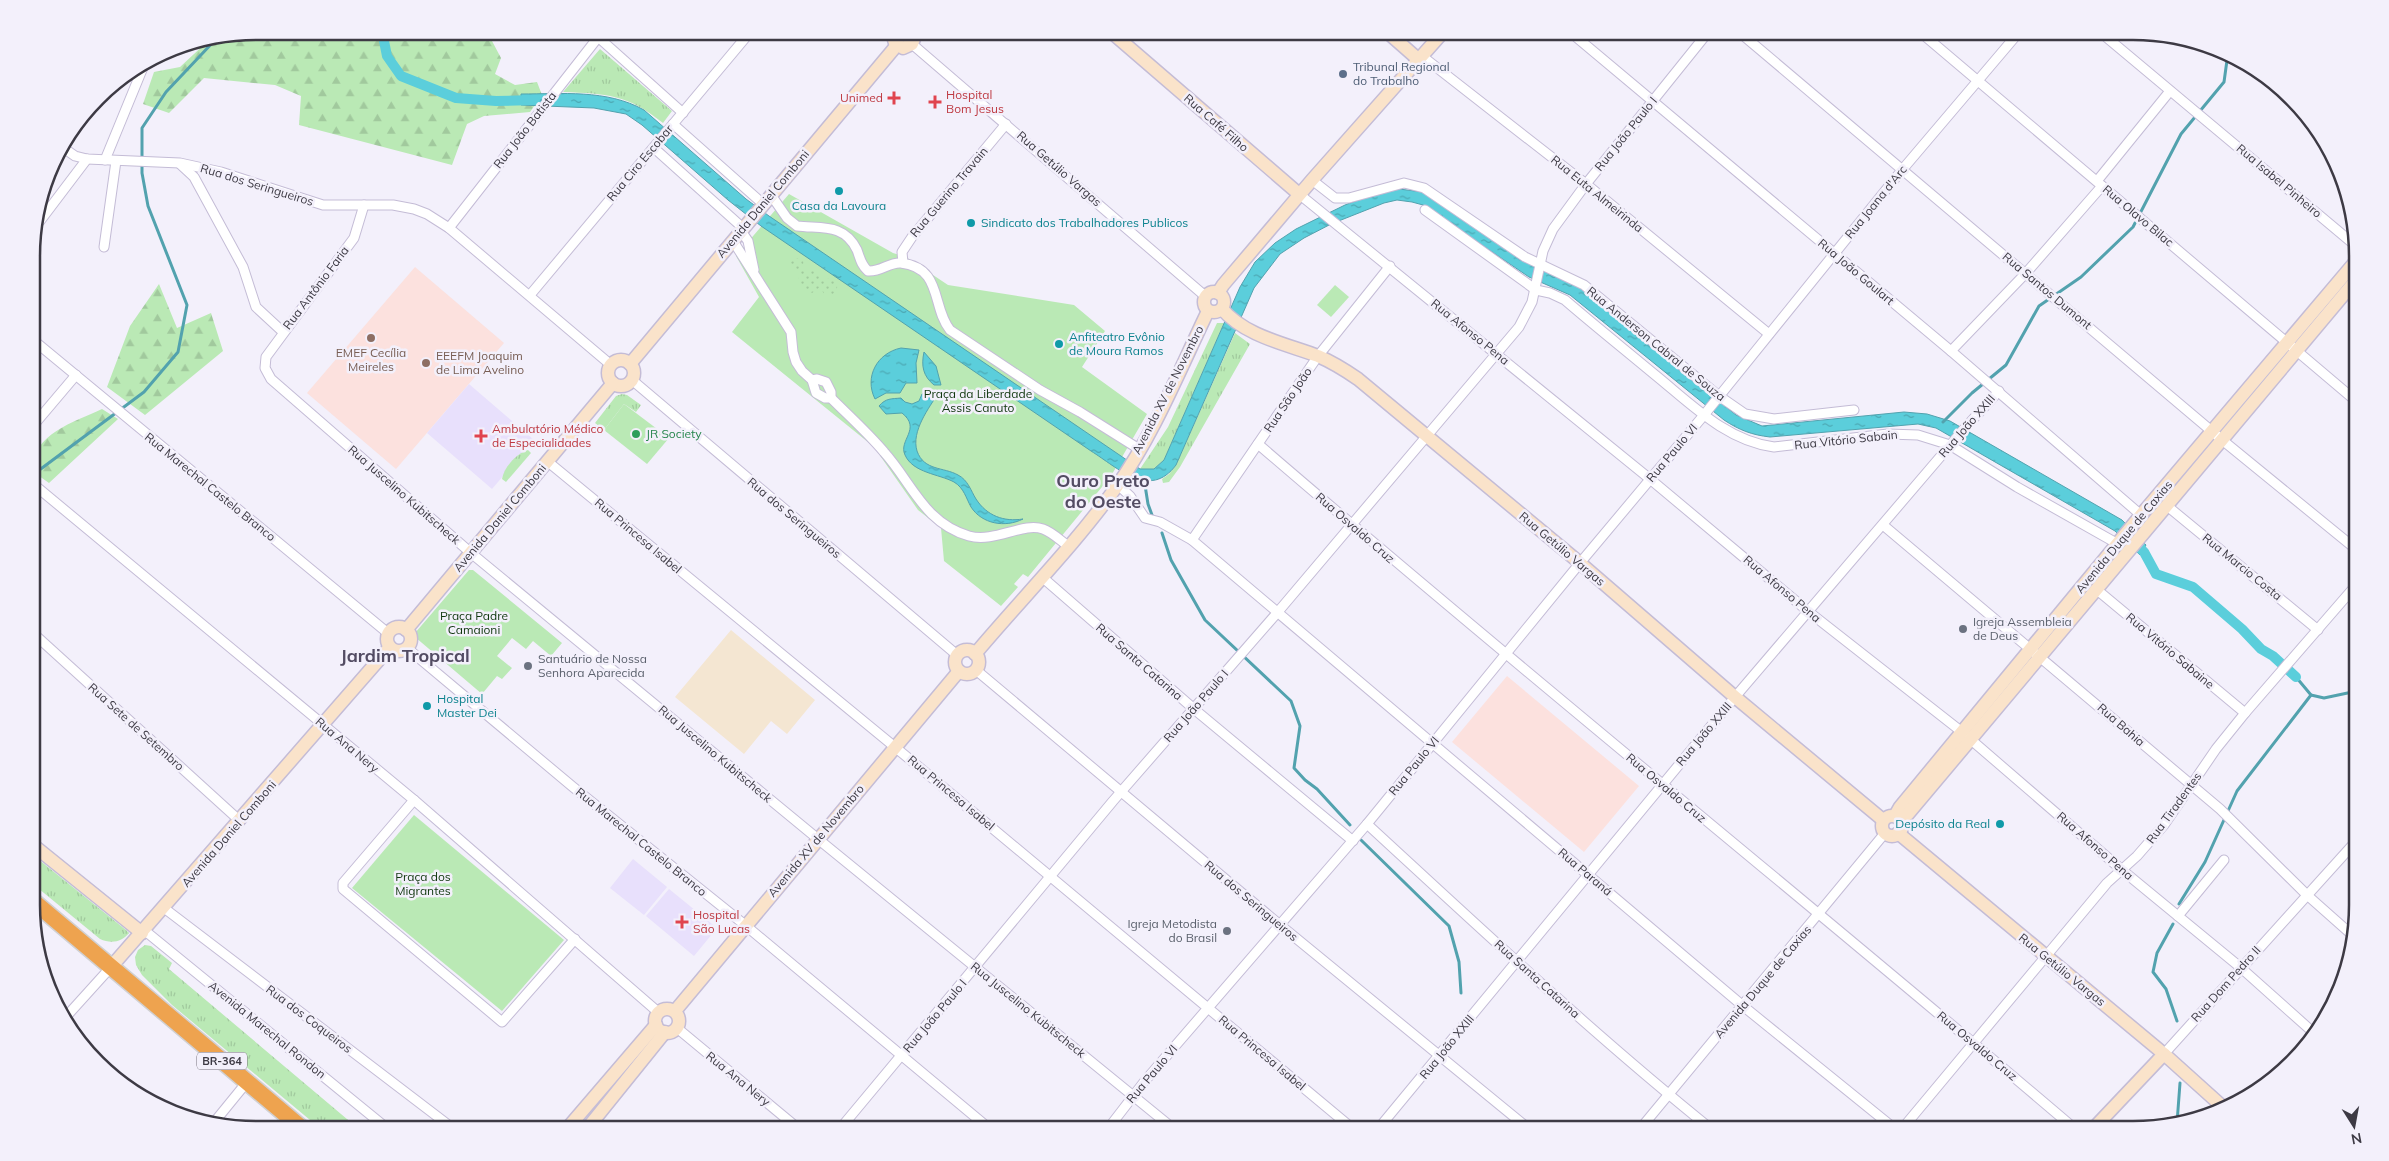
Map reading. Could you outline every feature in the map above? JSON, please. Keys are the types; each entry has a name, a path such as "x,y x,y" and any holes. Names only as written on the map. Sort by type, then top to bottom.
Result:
{"highway":[{"name":"BR-364","path":"40,907 293,1121"}],"street":[{"name":"Rua João Batista","path":"449,228 595,40"},
{"path":"606,40 682,113"},
{"name":"Rua Ciro Escobar","path":"530,295 743,40"},
{"path":"893,40 903,48 910,40"},
{"name":"Rua Getúlio Vargas","path":"914,40 1006,124 1205,296"},
{"name":"Rua Café Filho","path":"1120,40 1322,214"},
{"path":"1398,40 1421,58"},
{"path":"1218,293 1299,194 1436,40"},
{"name":"Rua João Goulart","path":"1580,40 1951,350 2141,515"},
{"name":"Rua João Paulo I","path":"847,1121 1122,792 1277,613 1524,320 1553,229 1586,184 1702,40"},
{"name":"Rua Santos Dumont","path":"1749,40 2217,435 2349,543"},
{"name":"Rua Olavo Bilac","path":"1930,40 2349,394"},
{"name":"Rua Joana d'Arc","path":"1718,397 1902,170 2012,40"},
{"name":"Rua Isabel Pinheiro","path":"2110,40 2349,240"},
{"name":"Avenida Daniel Comboni","path":"630,364 897,45"},
{"name":"Rua Euta Almeirinda","path":"1421,58 1586,184 1769,334"},
{"path":"105,160 141,73"},
{"path":"1951,350 2026,273 2099,184 2170,91"},
{"name":"Rua Guerino Travain","path":"903,263 902,252 912,236 1006,124"},
{"path":"671,127 764,203 797,226 821,226 836,230 848,238 857,250 863,266 868,271 880,270 894,263 903,263 928,276 936,290 944,322 956,334 1040,390 1080,412 1139,449"},
{"path":"656,145 742,230 756,276 791,332 792,352 796,362 812,380 816,393 824,398 831,398"},
{"name":"Rua dos Seringueiros","path":"67,151 75,156 87,159 180,163 221,172 323,205 393,205 414,208 449,228 611,365"},
{"path":"44,216 87,159"},
{"path":"104,247 116,160"},
{"path":"180,163 194,177 243,267 256,307 283,332"},
{"name":"Rua Anderson Cabral de Souza","path":"1312,180 1335,198 1349,198 1404,183 1424,188 1525,257 1538,276 1584,285 1718,397 1745,414 1763,418 1785,418 1854,410"},
{"name":"Rua Antônio Faria","path":"265,368 266,357 283,332 354,238 364,205"},
{"path":"1425,210 1538,276"},
{"name":"Rua Afonso Pena","path":"1322,214 1390,266 1809,612 1966,736 2122,870 2240,967 2310,1029"},
{"name":"Rua São João","path":"1192,540 1318,356 1390,266"},
{"name":"Avenida Duque de Caxias","path":"2136,532 2141,515 2217,435 2292,346 2349,270"},
{"name":"Rua Vitório Sabain","path":"1538,276 1550,293 1564,300 1737,436 1765,446 1808,445 1905,434 1930,437 1952,443 2123,544"},
{"name":"Avenida Duque de Caxias","path":"2292,346 2349,287"},
{"path":"1210,292 1218,293 1224,302 1224,312 1215,313 1208,311 1204,306 1205,296 1210,292"},
{"name":"Avenida XV de Novembro","path":"974,654 1042,577 1118,486 1139,449 1208,311"},
{"name":"Rua Getúlio Vargas","path":"1224,312 1240,324 1274,341 1318,356 1337,365 1358,379 1580,563 1735,697 1893,819"},
{"name":"Rua Marechal Castelo Branco","path":"40,346 389,634"},
{"path":"622,360 630,364 634,372 632,380 621,386 613,383 608,372 611,365 622,360"},
{"name":"Rua Juscelino Kubitscheck","path":"265,368 271,379 472,553 975,968 1164,1121"},
{"path":"40,418 76,376"},
{"path":"812,380 817,379 826,382 831,392 831,398 885,453 923,507 944,524 968,536 988,538 1037,528 1045,529 1068,546"},
{"name":"Rua dos Seringueiros","path":"632,380 957,655"},
{"name":"Avenida Daniel Comboni","path":"406,630 613,383"},
{"name":"Rua João XXIII","path":"1386,1121 1735,697 1964,429 1995,388"},
{"name":"Rua Paulo VI","path":"1114,1121 1208,1008 1353,841 1718,397"},
{"name":"Avenida Duque de Caxias","path":"1893,819 1908,814 1966,736 2123,544 2166,504 2217,435"},
{"name":"Rua Osvaldo Cruz","path":"1258,444 1505,655 1819,914 2065,1121"},
{"name":"Rua Princesa Isabel","path":"547,461 896,747 1342,1121"},
{"name":"Rua Paraná","path":"1118,486 1130,496 1145,518 1160,522 1192,540 1743,1006 1885,1121"},
{"name":"Rua Ana Nery","path":"40,489 414,800 575,939 664,1024 788,1121"},
{"name":"Rua Marcio Costa","path":"2166,504 2318,630"},
{"name":"Rua Bahia","path":"1883,525 2036,652 2229,817 2307,895 2347,931"},
{"name":"Avenida Duque de Caxias","path":"2036,652 2096,589 2123,544"},
{"name":"Rua Santa Catarina","path":"1042,577 1194,709 1353,841"},
{"name":"Rua Vitório Sabaine","path":"2096,589 2245,713"},
{"name":"Rua Tiradentes","path":"1909,1121 2107,884 2164,825 2216,749 2349,593"},
{"path":"399,628 406,630 411,639 407,648 397,651 390,647 387,640 389,634 399,628"},
{"name":"Rua Sete de Setembro","path":"40,639 240,821"},
{"name":"Avenida Daniel Comboni","path":"69,1013 143,932 324,726 390,647"},
{"name":"Rua Marechal Castelo Branco","path":"407,648 573,787 745,925 981,1121"},
{"path":"964,651 974,654 978,663 976,670 966,674 959,671 955,665 957,655 964,651"},
{"name":"Rua dos Seringueiros","path":"976,670 1280,926 1519,1121"},
{"name":"Avenida XV de Novembro","path":"664,1024 664,1009 674,1011 959,671"},
{"path":"414,800 343,883 342,889 502,1022 575,939"},
{"path":"1893,819 1902,825 1898,833 1891,836 1885,833 1881,826 1893,819"},
{"name":"Rua Santa Catarina","path":"1367,824 1516,961 1668,1095 1701,1121"},
{"name":"Avenida Duque de Caxias","path":"1647,1121 1885,833"},
{"name":"Rua Getúlio Vargas","path":"1898,833 2046,958 2164,1054 2219,1104"},
{"name":"Rua Dom Pedro II","path":"2101,1121 2164,1054 2240,967 2349,849"},
{"name":"Avenida Marechal Rondon","path":"40,851 378,1121"},
{"path":"2178,916 2224,860"},
{"name":"Rua dos Coqueiros","path":"164,908 443,1121"},
{"path":"574,1121 664,1024"},
{"path":"593,1121 664,1024"},
{"path":"218,1118 247,1082"}],"shaded area":[{"name":"EEEFM Joaquim de Lima Avelino","path":"415,267 504,343 396,469 307,393"},
{"name":"Ambulatório Médico de Especialidades","path":"469,384 534,440 492,489 427,433"},
{"path":"731,630 815,700 787,734 771,721 744,754 675,697"},
{"path":"1507,676 1639,786 1584,852 1452,742"},
{"name":"Hospital São Lucas","path":"633,859 667,887 644,915 610,888"},
{"name":"Hospital São Lucas","path":"669,889 717,928 694,956 646,916"}],"green space":[{"path":"242,40 493,40 501,58 495,74 515,85 537,82 542,95 530,112 484,116 467,124 452,165 299,125 301,96 275,85 204,78 169,113 143,104 154,72 180,67 202,47"},
{"path":"600,49 672,111 663,123 638,106 616,97 563,92"},
{"name":"Praça da Liberdade Assis Canuto","path":"789,194 893,253 906,257 948,285 1074,305 1105,331 1082,367 1147,414 1111,476 1028,577 1023,574 1014,584 1018,587 1001,606 944,561 941,528 918,510 874,447 732,332 759,297 736,256"},
{"path":"795,258 803,260 804,269 816,271 822,281 830,278 834,280 837,285 836,292 829,296 824,294 820,287 812,293 801,290 797,283 801,272 793,271 790,267 791,262"},
{"path":"159,284 177,328 211,313 223,351 145,415 107,387 130,326"},
{"path":"1335,285 1349,297 1331,317 1317,305"},
{"path":"1217,323 1224,323 1164,460 1154,469 1140,469 1168,427"},
{"path":"1235,333 1250,344 1180,467 1169,482 1163,483 1162,479 1176,465"},
{"path":"627,395 641,405 636,412 624,404 604,430 595,423 616,396"},
{"name":"JR Society","path":"624,404 669,438 647,464 604,430"},
{"path":"102,409 118,419 49,483 40,477 40,447 56,431"},
{"path":"528,450 531,453 506,482 502,479 505,470 512,461"},
{"name":"Praça Padre Camaioni","path":"469,570 473,570 562,643 551,656 533,641 526,649 512,638 497,656 512,668 502,679 497,676 482,694 415,637 415,633"},
{"name":"Praça dos Migrantes","path":"414,815 564,940 502,1011 352,888"},
{"path":"40,861 129,933 116,941 100,939 40,890"},
{"path":"145,945 151,946 172,963 169,969 349,1121 311,1121 172,1005 142,975 136,965 135,957 138,950"}],"water":[{"path":"521,94 584,94 630,103 644,110 746,199 769,216 1140,469 1154,469 1164,460 1240,287 1255,262 1275,243 1296,229 1345,205 1379,192 1399,189 1423,192 1535,267 1578,286 1736,415 1762,426 1904,412 1927,414 1950,421 2122,520 2146,545 2140,555 2115,531 1936,428 1918,424 1770,437 1740,429 1724,420 1570,295 1529,277 1423,205 1397,200 1384,203 1331,224 1304,238 1280,254 1254,288 1176,465 1166,475 1156,480 1134,478 1112,465 761,226 728,200 642,125 626,114 594,108 521,105"},
{"path":"901,348 919,350 916,363 917,383 906,383 900,393 886,393 875,399 871,382 875,367 885,355"},
{"path":"924,352 936,366 941,385 934,385 925,374 923,366"},
{"path":"932,391 939,392 926,412 916,436 917,451 920,457 924,462 935,468 953,472 961,477 967,483 980,505 991,514 1009,520 1023,519 1002,524 988,521 976,513 957,484 920,469 909,461 904,450 904,444 910,429 908,419 902,413 886,414 879,406 886,400 901,398 905,402 912,404 919,401 922,394"}],"waterway":[{"path":"384,40 387,56 401,76 456,98 496,101 535,100"},
{"path":"40,470 144,392 178,352 187,305 148,206 142,173 142,128 166,92 211,45"},
{"path":"1943,422 1972,393 2006,365 2039,306 2081,277 2133,227 2181,134 2224,82 2227,61"},
{"path":"1144,479 1148,504 1152,515"},
{"path":"1162,533 1171,560 1205,620 1291,701 1300,726 1294,768 1317,789 1350,825"},
{"path":"2133,541 2144,552 2156,574 2193,587 2242,629 2261,649 2273,656 2296,677"},
{"path":"2296,677 2311,695 2324,698 2349,693"},
{"path":"2179,904 2205,862 2237,791 2311,695"},
{"path":"1361,840 1449,926 1459,962 1461,993"},
{"path":"2173,924 2157,953 2153,972 2166,989 2177,1021"},
{"path":"2177,1116 2180,1083"}],"place":[{"name":"Tribunal Regional do Trabalho","path":"1343,74"},
{"name":"Unimed","path":"894,98"},
{"name":"Hospital Bom Jesus","path":"935,102"},
{"name":"Casa da Lavoura","path":"839,191"},
{"name":"Sindicato dos Trabalhadores Publicos","path":"971,223"},
{"name":"EMEF Cecília Meireles","path":"371,338"},
{"name":"Anfiteatro Evônio de Moura Ramos","path":"1059,344"},
{"name":"EEEFM Joaquim de Lima Avelino","path":"426,363"},
{"name":"JR Society","path":"636,434"},
{"name":"Ambulatório Médico de Especialidades","path":"481,436"},
{"name":"Igreja Assembleia de Deus","path":"1963,629"},
{"name":"Santuário de Nossa Senhora Aparecida","path":"528,666"},
{"name":"Hospital Master Dei","path":"427,706"},
{"name":"Depósito da Real","path":"2000,824"},
{"name":"Hospital São Lucas","path":"682,922"},
{"name":"Igreja Metodista do Brasil","path":"1227,931"}],"district":[{"name":"Ouro Preto do Oeste","path":"1103,491"},
{"name":"Jardim Tropical","path":"405,656"}]}
